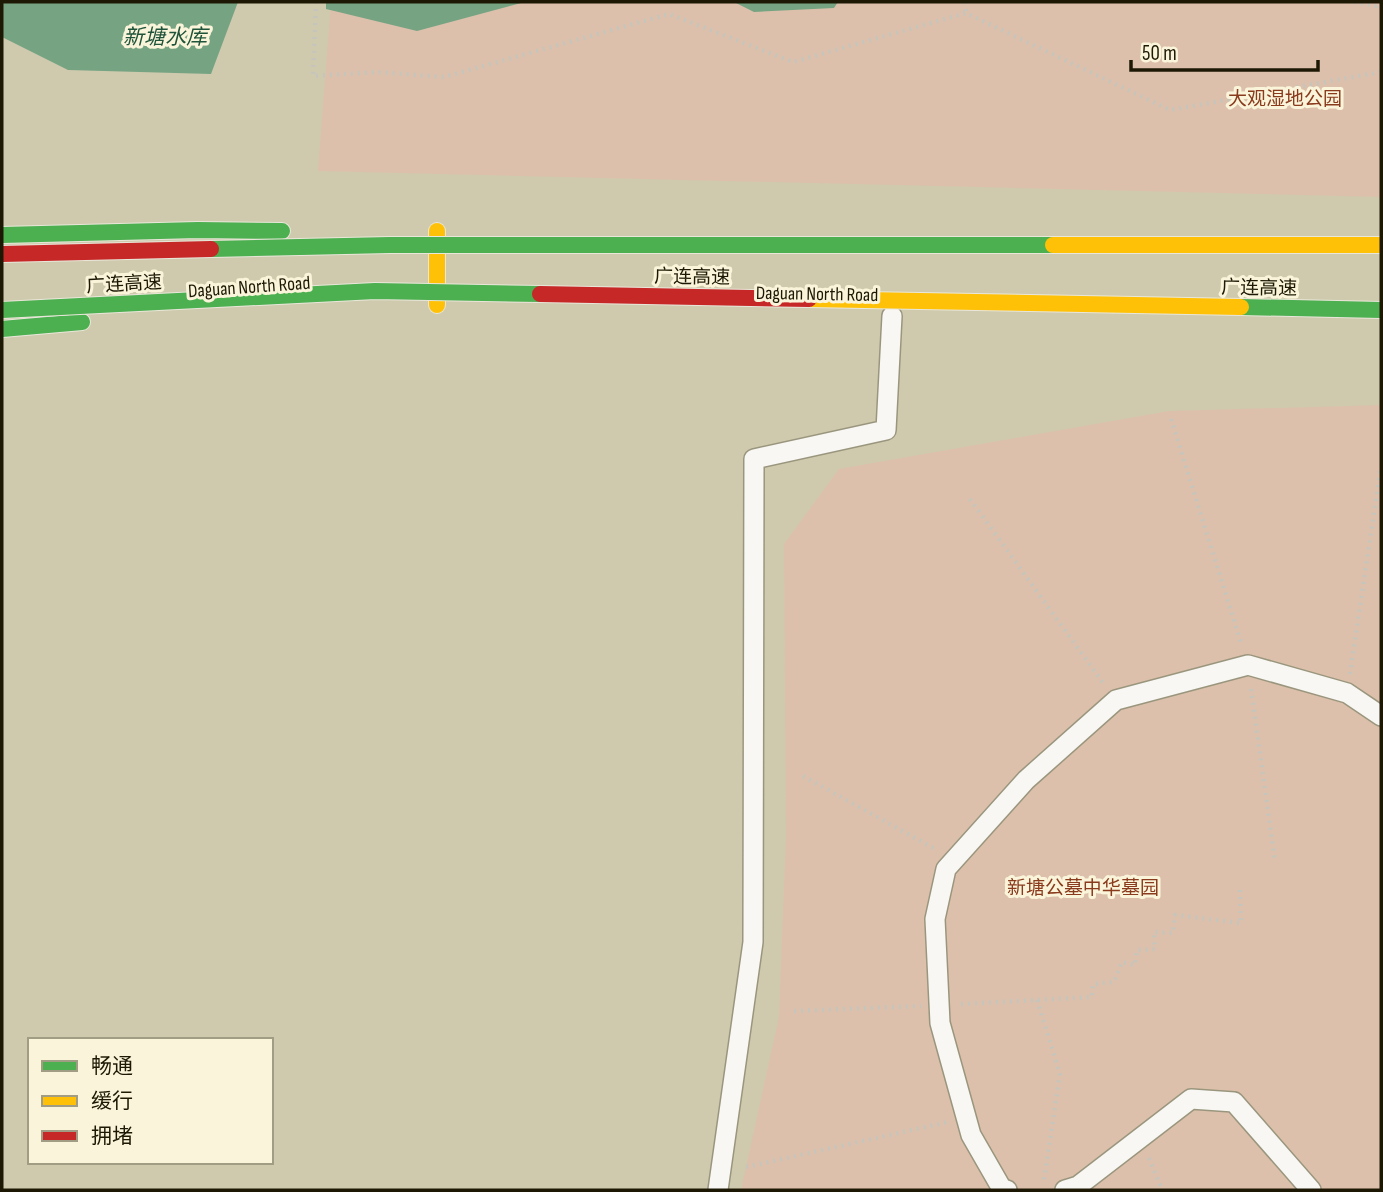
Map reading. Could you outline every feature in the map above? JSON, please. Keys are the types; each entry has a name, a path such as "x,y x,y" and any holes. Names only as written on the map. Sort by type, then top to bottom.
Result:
{"main road":[{"path":"2,235 198,230 437,231 1381,250"},
{"path":"437,231 437,305"},
{"name":"广连高速","path":"2,254 390,245 1381,245"},
{"name":"广连高速","path":"2,310 375,291 1381,310"},
{"name":"Daguan North Road","path":"2,329 267,304 369,301 1000,319"}],"street":[{"path":"718,1190 753,942 754,459 886,430 892,316"},
{"path":"1007,1190 1002,1189 971,1136 940,1023 935,919 946,869 1027,780 1116,700 1248,666 1347,693 1381,716"},
{"path":"1065,1190 1078,1186 1191,1099 1234,1102 1311,1190"}],"path":[{"path":"316,2 313,76 377,72 444,77 668,13 793,62 966,13 1170,110 1381,72"},
{"path":"965,2 966,13"},
{"path":"1354,2 1376,6 1378,2"},
{"path":"1171,419 1248,666 1275,861"},
{"path":"1347,693 1381,466"},
{"path":"970,499 1116,700"},
{"path":"803,776 954,860"},
{"path":"793,1011 1092,997 1093,984 1114,982 1122,962 1135,965 1137,950 1155,949 1154,932 1173,933 1175,915 1241,923 1240,890"},
{"path":"1037,1000 1060,1074 1043,1190"},
{"path":"746,1167 966,1118"},
{"path":"1141,1137 1162,1190"}],"green space":[{"name":"大观湿地公园","path":"331,2 1381,2 1381,197 318,171"},
{"name":"新塘公墓中华墓园","path":"1381,405 1381,1190 741,1190 779,1017 786,835 784,544 839,469 1169,411"}],"water":[{"name":"新塘水库","path":"2,2 238,2 211,74 68,70 2,37"},
{"path":"326,2 525,2 417,31 326,9"},
{"path":"734,2 838,2 834,8 754,12"}],"traffic: fast":[{"path":"2,235 198,230 282,231"},
{"path":"211,249 390,245 1053,245"},
{"path":"2,310 375,291 540,294"},
{"path":"1241,307 1381,310"},
{"path":"2,329 82,322"}],"traffic: slow":[{"path":"437,231 437,305"},
{"path":"1053,245 1381,245"},
{"path":"809,299 1241,307"}],"traffic: jam":[{"path":"2,254 211,249"},
{"path":"540,294 809,299"}]}
